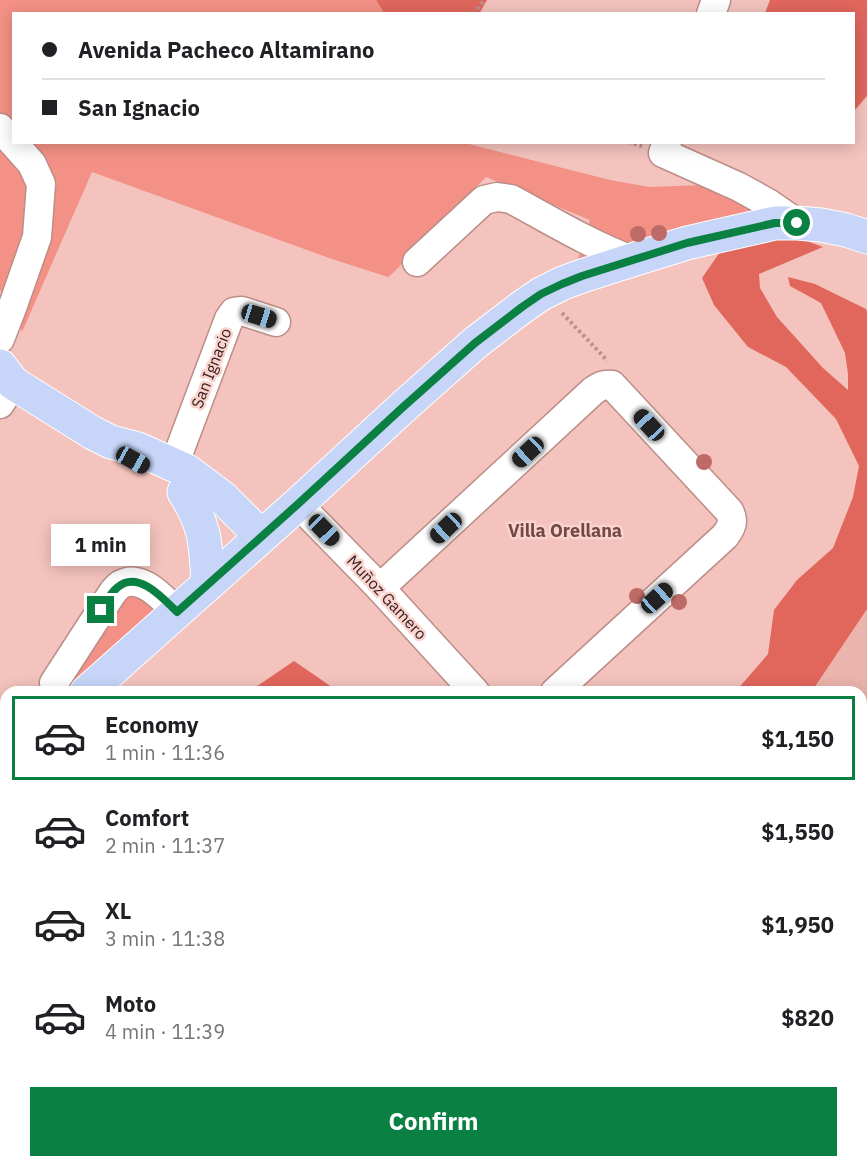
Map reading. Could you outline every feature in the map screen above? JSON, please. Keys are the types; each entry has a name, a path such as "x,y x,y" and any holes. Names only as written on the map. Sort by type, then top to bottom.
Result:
{"main road":[{"path":"94,686 475,343 541,294 572,280 687,243 775,223 797,223 846,230 867,237"},
{"path":"4,384 111,442 133,460 156,473 186,479 255,504 275,506 298,504"},
{"path":"186,479 223,498 253,544"},
{"path":"186,479 205,538 208,584"}],"street":[{"path":"0,128 12,142"},
{"path":"0,339 37,237 41,183 32,164 14,144"},
{"path":"666,144 663,153 768,203 797,223"},
{"path":"417,262 484,200 497,197 511,199 593,243 632,260"},
{"name":"San Ignacio","path":"186,479 229,319 234,312 242,311 276,322"},
{"path":"562,686 725,536 733,521 729,511 612,386 605,370"},
{"path":"380,588 600,386 605,370"},
{"name":"Muñoz Gamero","path":"298,504 380,588 470,686"},
{"path":"54,683 113,592 120,585 132,582 144,584 177,612"}],"path":[{"path":"541,294 581,331 605,370"}],"shaded area":[{"path":"0,0 376,0 383,12 12,12 12,144 469,144 610,180 649,187 702,185 755,209 753,214 649,243 578,259 590,220 486,177 388,277 92,172 22,332 12,308 0,290"},
{"path":"376,0 487,0 480,12 383,12"},
{"path":"770,0 867,0 867,96 855,110 855,12 765,12"},
{"path":"785,233 823,247 759,274 760,288 777,317 823,368 848,390 845,353 821,303 790,286 788,277 815,284 866,309 867,312 867,609 815,686 740,686 768,654 774,610 797,580 833,548 853,497 859,466 836,419 786,367 748,347 714,305 702,278 720,252"},
{"path":"123,588 159,606 77,686 66,686"},
{"path":"867,601 867,686 813,686"},
{"path":"294,661 330,686 257,686"}],"district":[{"name":"Villa Orellana","path":"565,531"}],"route":[{"path":"101,610 120,585 132,582 144,584 177,612 475,343 541,294 582,276 687,243 775,223 797,223"}]}
